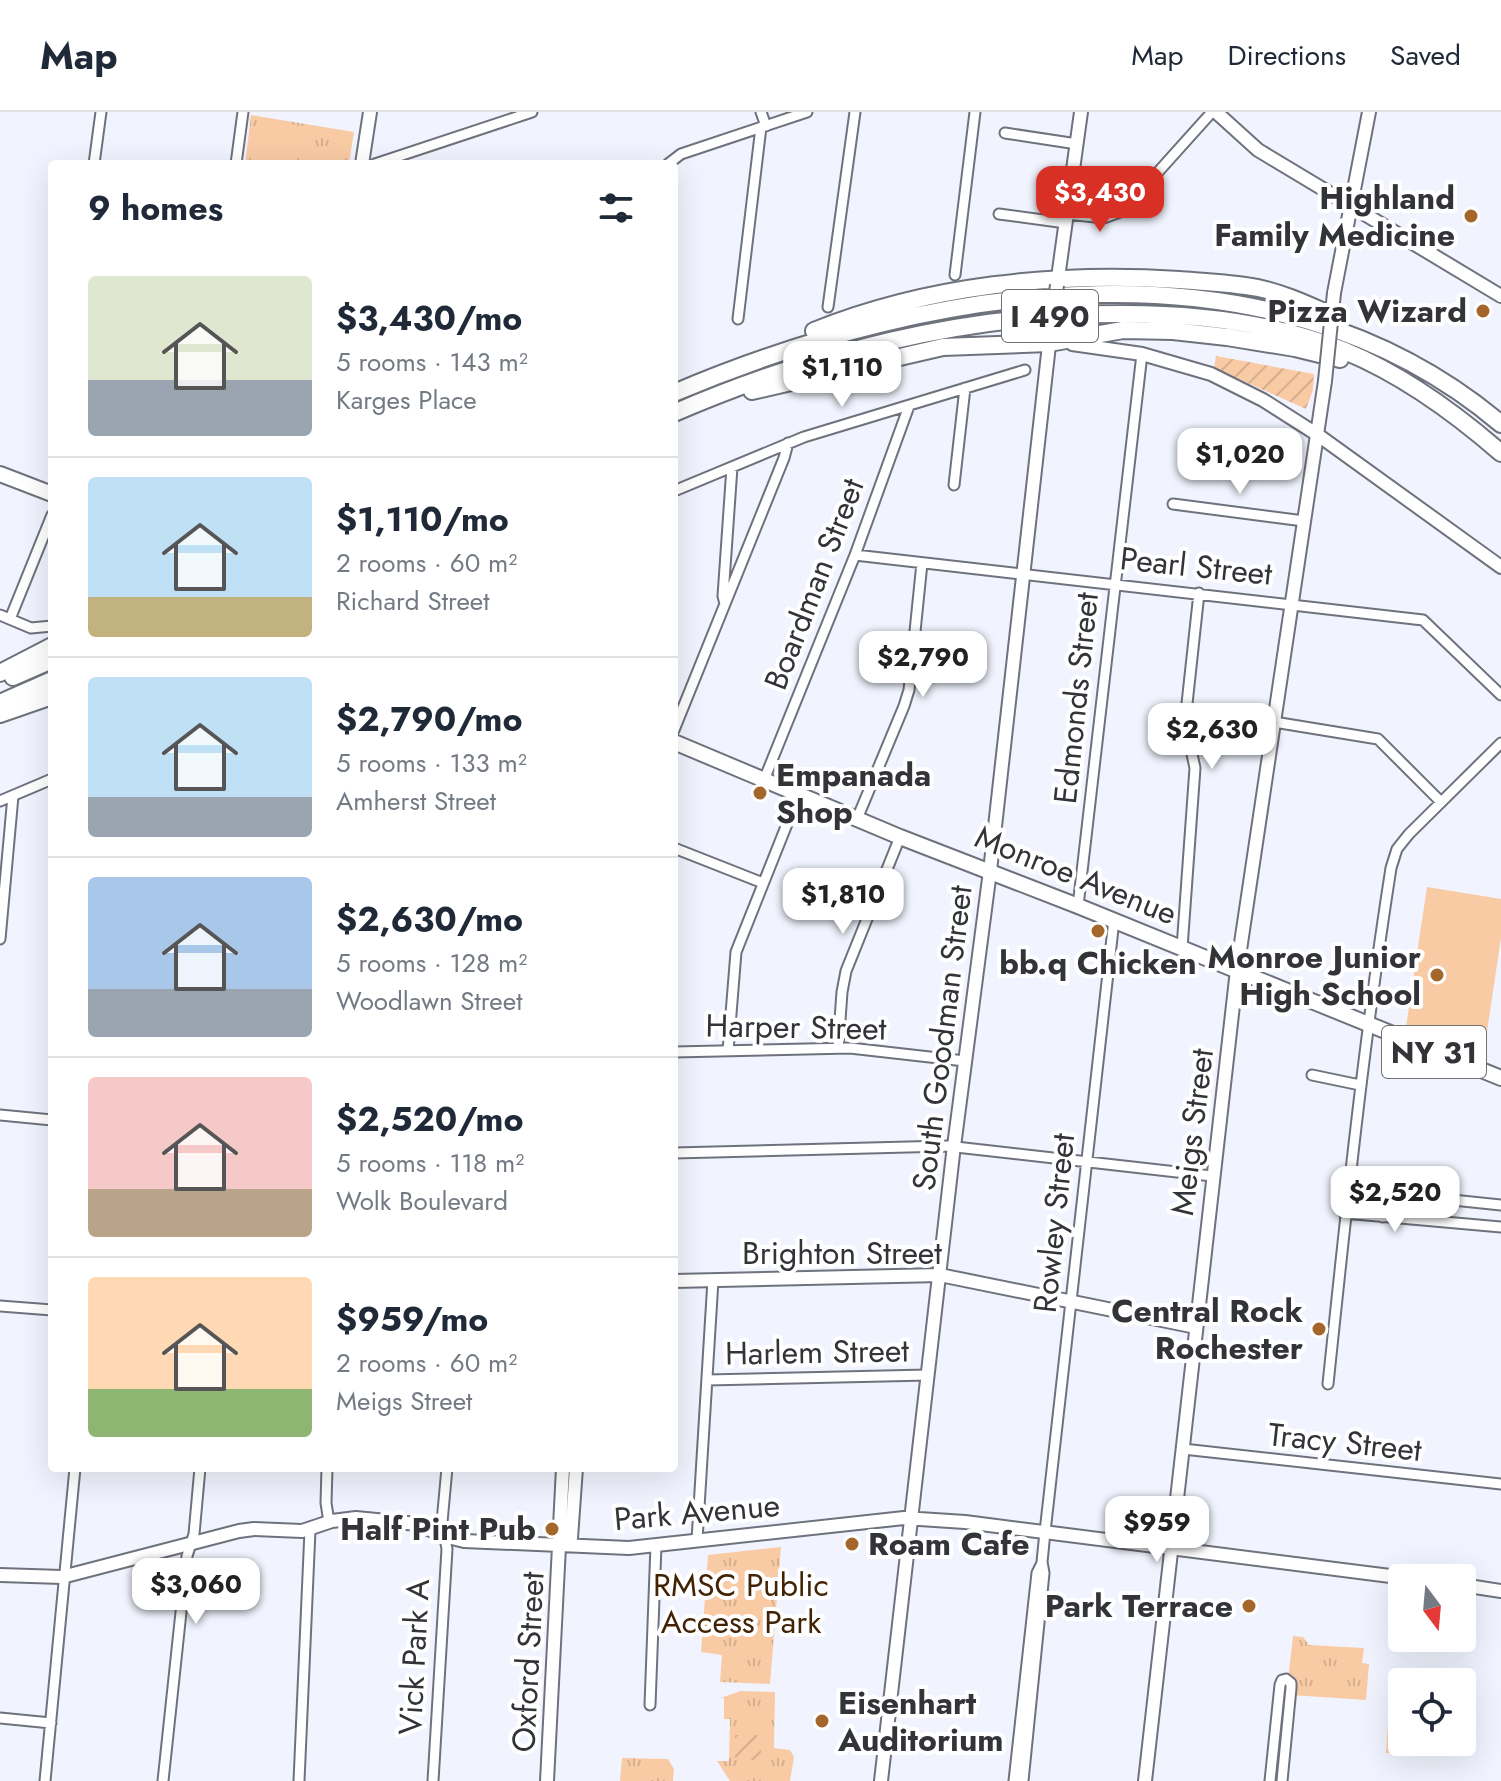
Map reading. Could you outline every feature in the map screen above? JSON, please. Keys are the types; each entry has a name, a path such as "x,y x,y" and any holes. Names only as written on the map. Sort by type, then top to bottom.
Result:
{"highway":[{"path":"718,375 811,333 879,308 951,293 1058,282 1159,279 1260,289 1297,301 1358,328 1433,373"},
{"name":"I 490","path":"678,391 814,341 912,316 1026,299 1113,295 1214,300 1285,312 1354,335 1433,373 1501,424"},
{"name":"I 490","path":"681,410 783,370 879,342 978,323 1079,314 1180,316 1265,327 1347,352 1412,387 1460,419 1501,453"},
{"path":"681,410 935,348 1123,330 1214,335 1324,355 1412,387"},
{"path":"0,673 48,648"},
{"path":"0,683 48,662"},
{"path":"0,703 48,682"},
{"path":"0,714 48,697"}],"main road":[{"path":"0,474 48,492"},
{"name":"Monroe Avenue","path":"678,744 900,837 1114,920 1501,1078"}],"street":[{"path":"95,160 101,112"},
{"path":"237,160 243,112"},
{"path":"363,160 370,112"},
{"path":"387,160 532,112"},
{"path":"738,319 764,127 761,112"},
{"path":"673,160 681,154 807,112"},
{"path":"828,307 855,112"},
{"path":"955,275 975,112"},
{"name":"South Goodman Street","path":"881,1781 954,1147 990,871 1050,336 1081,112"},
{"path":"999,214 1067,218 1117,215 1214,112 1258,150 1501,296"},
{"name":"Meigs Street","path":"1145,1781 1237,970 1318,435 1334,293 1369,112"},
{"path":"1005,133 1077,144"},
{"path":"1050,336 1142,354 1211,374 1263,400 1318,435 1501,567"},
{"name":"Edmonds Street","path":"1078,906 1142,354"},
{"path":"678,489 788,443 1025,370"},
{"path":"954,485 965,388"},
{"name":"Boardman Street","path":"764,780 855,555 909,406"},
{"path":"678,720 788,443"},
{"path":"725,604 723,596 732,467"},
{"path":"1173,504 1304,521"},
{"path":"10,619 48,525"},
{"name":"Pearl Street","path":"855,555 1423,620 1501,695"},
{"path":"857,819 909,690 922,563"},
{"path":"1182,948 1195,768 1185,722 1199,593"},
{"path":"0,615 31,628 48,626"},
{"path":"1274,722 1378,739 1441,802"},
{"path":"1328,1384 1344,1213 1367,1025 1395,856 1409,834 1501,743"},
{"path":"0,801 48,781"},
{"path":"728,1051 736,952 799,794"},
{"path":"0,939 13,796"},
{"path":"838,1048 846,971 900,837"},
{"path":"678,850 763,883"},
{"name":"Rowley Street","path":"1042,1562 1114,920"},
{"name":"Harper Street","path":"678,1052 838,1048 965,1061"},
{"path":"1312,1075 1360,1085"},
{"path":"0,1115 48,1120"},
{"path":"678,1153 954,1147 1212,1176"},
{"path":"1344,1213 1469,1224 1499,1222 1498,1205 1347,1189"},
{"path":"1382,1217 1378,1205 1388,1193"},
{"path":"1469,1224 1464,1215 1474,1202"},
{"name":"Brighton Street","path":"678,1281 940,1275 1196,1327"},
{"path":"697,1540 713,1280"},
{"path":"0,1306 48,1310"},
{"name":"Harlem Street","path":"707,1380 928,1375"},
{"name":"Tracy Street","path":"1183,1449 1341,1469 1501,1484"},
{"path":"45,1781 75,1472"},
{"path":"163,1781 187,1556 194,1534 200,1472"},
{"path":"327,1472 329,1522"},
{"name":"Vick Park A","path":"433,1781 447,1549 442,1522 447,1472"},
{"name":"Oxford Street","path":"547,1781 563,1472"},
{"name":"Oxford Street","path":"561,1546 571,1538 576,1472"},
{"name":"Park Avenue","path":"0,1575 49,1579 66,1577 249,1530 310,1530 350,1518 412,1522 444,1536 468,1541 622,1548 911,1517 1388,1576"},
{"path":"299,1781 310,1530"},
{"path":"650,1705 656,1545"},
{"path":"1014,1781 1037,1573 1042,1562"},
{"path":"1023,1781 1044,1573 1042,1562"},
{"path":"1476,1587 1501,1591"},
{"path":"1270,1781 1280,1685 1286,1679 1291,1683 1291,1688 1282,1781"},
{"path":"0,1718 51,1723"}],"green space":[{"path":"251,115 354,132 350,160 245,160"},
{"path":"264,118 312,129 304,152 294,160 251,160 256,124"},
{"path":"1216,356 1314,374 1313,390 1306,409 1214,368"},
{"path":"1427,887 1501,899 1501,938 1486,1038 1406,1027"},
{"name":"RMSC Public Access Park","path":"781,1547 770,1684 720,1682 722,1655 701,1652 708,1555"},
{"path":"1293,1636 1303,1637 1309,1645 1364,1648 1362,1663 1369,1664 1366,1700 1291,1695 1288,1680"},
{"path":"741,1691 775,1692 774,1748 790,1750 794,1757 790,1781 730,1781 717,1761 729,1761 730,1719 724,1719 724,1698 720,1698"},
{"path":"735,1735 761,1735 761,1760 735,1760"},
{"path":"622,1758 668,1759 674,1769 673,1781 620,1781"}],"place":[{"name":"Highland Family Medicine","path":"1471,216"},
{"name":"Pizza Wizard","path":"1483,311"},
{"name":"Empanada Shop","path":"760,793"},
{"name":"bb.q Chicken","path":"1098,931"},
{"name":"Monroe Junior High School","path":"1437,975"},
{"name":"Central Rock Rochester","path":"1319,1329"},
{"name":"Half Pint Pub","path":"552,1529"},
{"name":"Roam Cafe","path":"852,1544"},
{"name":"Park Terrace","path":"1249,1606"},
{"name":"Eisenhart Auditorium","path":"822,1721"}]}
